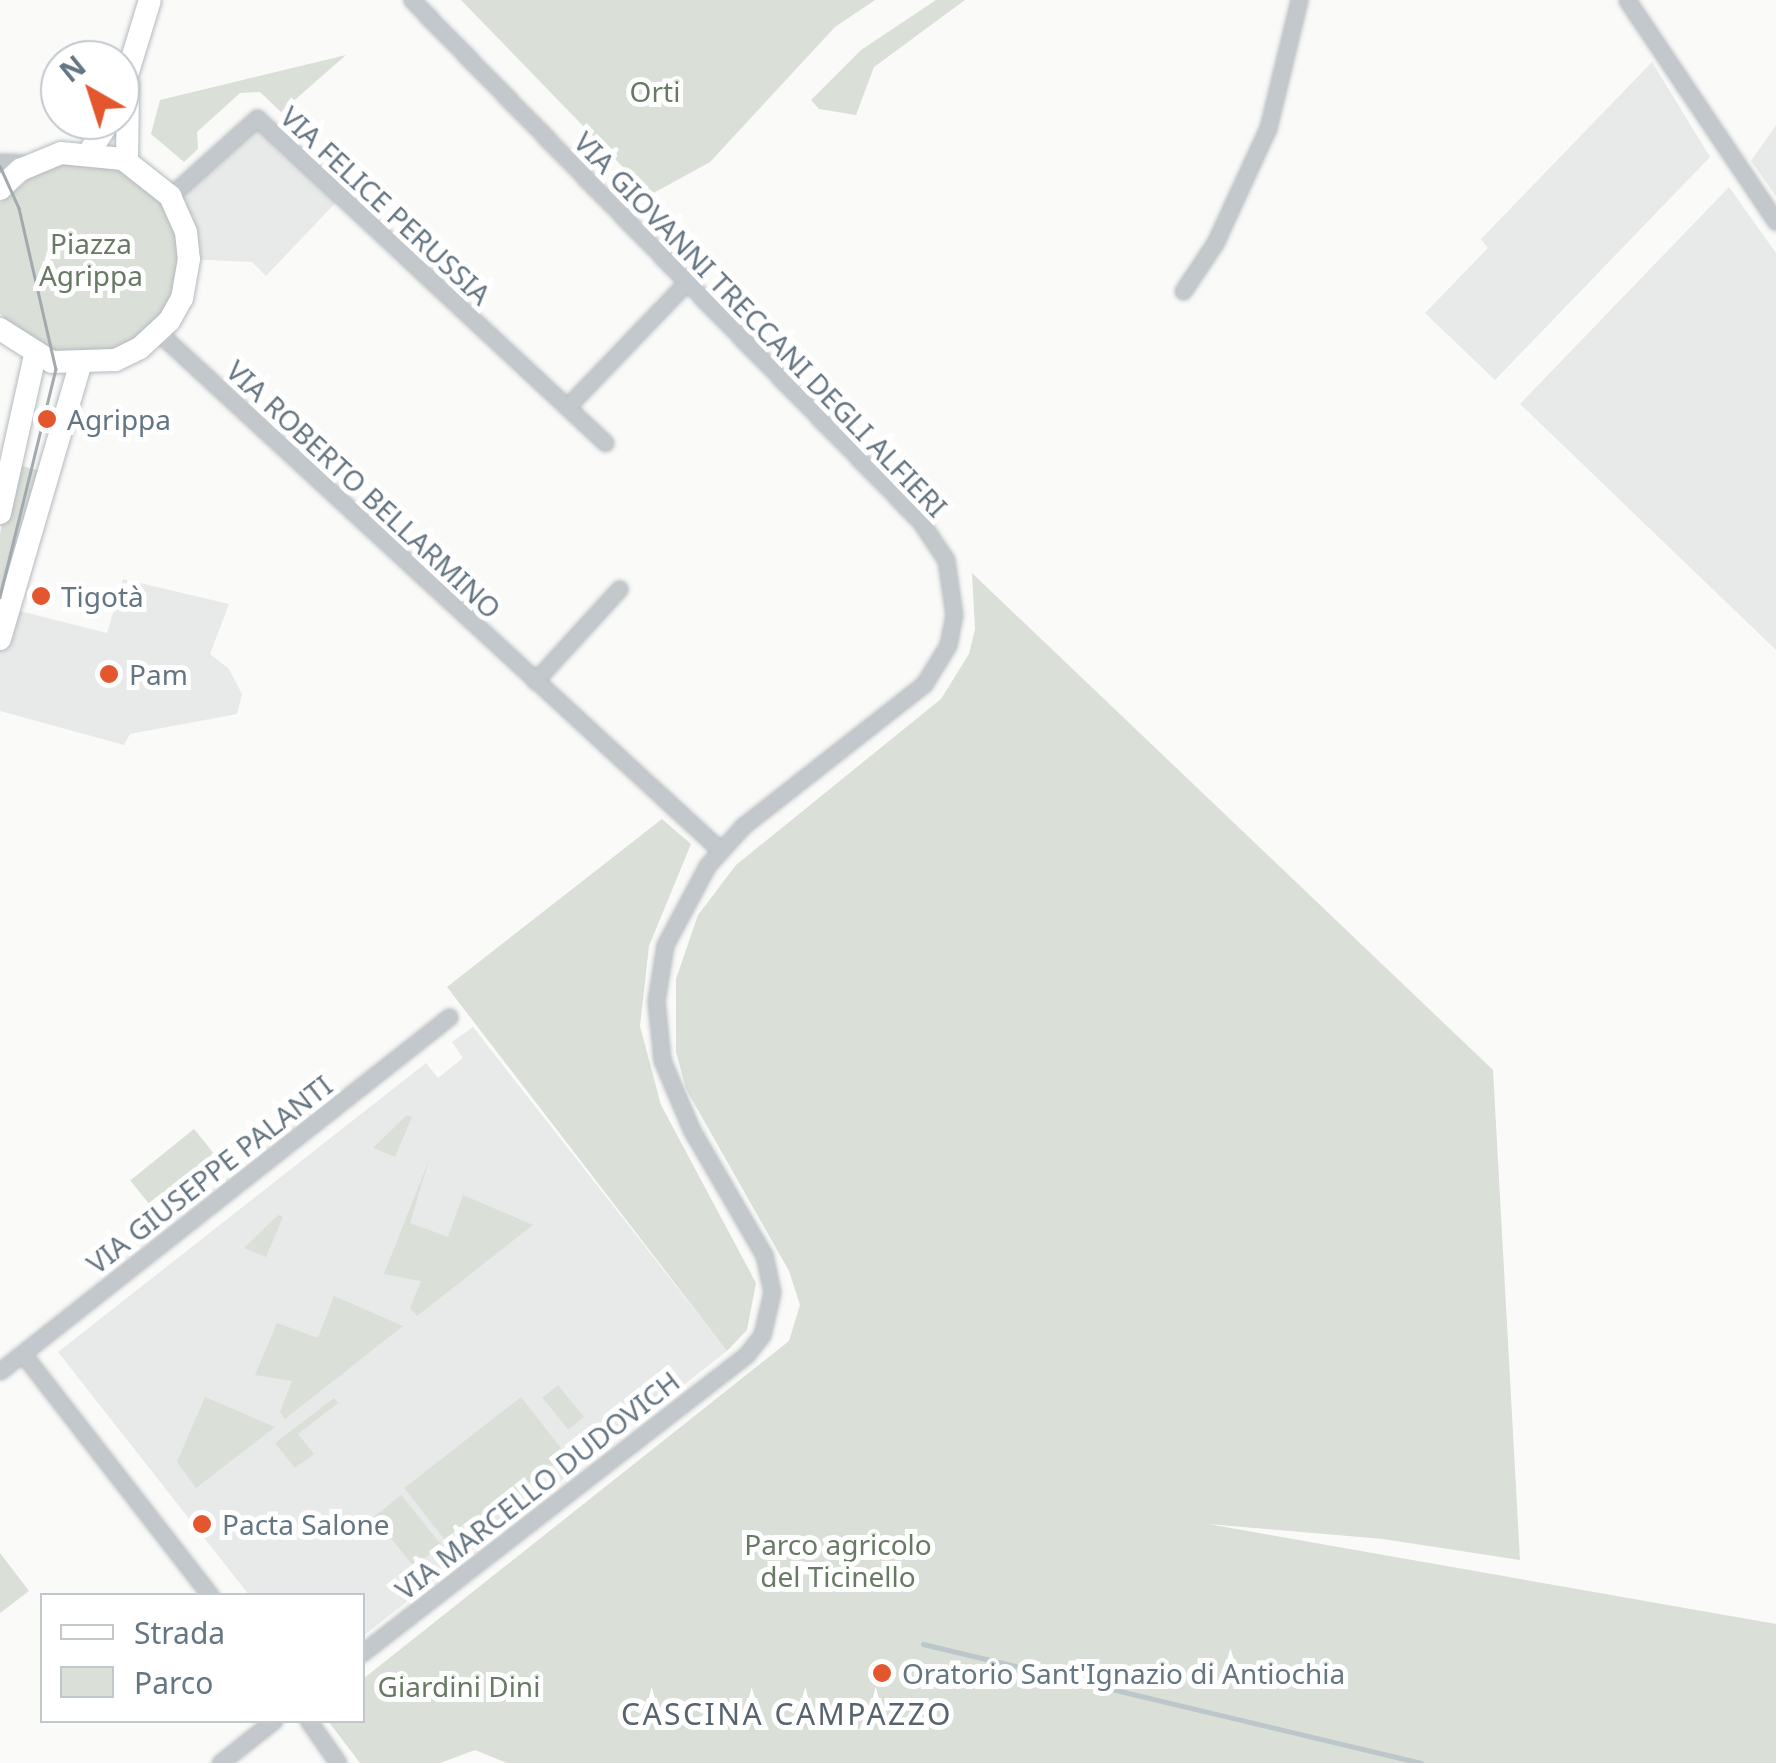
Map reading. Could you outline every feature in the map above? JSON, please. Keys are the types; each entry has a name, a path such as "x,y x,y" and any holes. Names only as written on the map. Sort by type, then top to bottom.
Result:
{"main road":[{"path":"138,40 150,0"},
{"path":"90,151 97,140"},
{"path":"126,140 127,160"},
{"path":"0,189 34,162 90,151 127,160 170,196 186,232 188,272 176,310 159,333 116,360 80,365 35,355 3,335"},
{"path":"0,513 35,355"},
{"path":"0,639 80,365"}],"street":[{"name":"VIA GIOVANNI TRECCANI DEGLI ALFIERI","path":"412,0 926,528 946,560 954,608 944,653 918,691 720,850 665,945 656,1020 679,1106 772,1278 767,1322 742,1358"},
{"path":"1184,290 1215,244 1268,128 1299,0"},
{"path":"1627,0 1776,222"},
{"name":"VIA FELICE PERUSSIA","path":"170,196 257,118 606,443"},
{"path":"0,162 34,162"},
{"path":"567,407 687,282"},
{"name":"VIA ROBERTO BELLARMINO","path":"159,333 720,850"},
{"path":"535,681 619,589"},
{"name":"VIA GIUSEPPE PALANTI","path":"0,1371 449,1017"},
{"path":"22,1354 209,1593"},
{"name":"VIA MARCELLO DUDOVICH","path":"365,1651 742,1358"},
{"path":"220,1763 270,1723"},
{"path":"310,1723 338,1763"}],"shaded area":[{"path":"1652,62 1710,157 1495,380 1425,313 1488,248 1481,239"},
{"path":"257,118 341,197 266,276 252,262 189,259 170,196"},
{"path":"1776,125 1776,196 1751,161"},
{"path":"1729,187 1776,253 1776,650 1520,404"},
{"path":"123,579 229,604 210,654 229,669 242,694 237,714 130,734 124,745 0,711 0,639 8,608 107,633"},
{"path":"473,1027 727,1351 365,1634 365,1593 247,1593 58,1352 426,1063 438,1078 463,1058 452,1042"}],"green space":[{"name":"Orti","path":"461,0 875,0 835,27 710,162 650,195"},
{"path":"936,0 965,0 874,67 856,115 819,109 811,100 861,50"},
{"path":"346,55 281,112 260,92 240,93 197,132 198,149 184,162 151,134 160,100"},
{"name":"Piazza Agrippa","path":"73,160 104,161 158,193 182,250 179,281 167,311 120,351 57,355 12,328 0,313 0,203 42,168"},
{"path":"13,464 42,471 0,614 0,534"},
{"path":"972,573 1493,1070 1520,1560 1383,1539 1208,1524 1776,1624 1776,1763 507,1763 475,1750 440,1763 360,1763 330,1723 365,1723 365,1677 789,1341 800,1305 789,1271 686,1089 676,1052 676,979 698,915 736,865 941,699 969,654 975,629"},
{"path":"662,819 691,844 649,946 640,1026 661,1105 756,1283 747,1330 727,1351 447,987"},
{"path":"407,1115 412,1117 395,1157 373,1148"},
{"path":"194,1129 215,1155 151,1206 130,1181"},
{"path":"429,1160 410,1223 448,1237 463,1195 533,1225 417,1316 410,1308 421,1281 384,1274"},
{"path":"278,1215 283,1217 266,1257 244,1248"},
{"path":"334,1296 403,1326 285,1419 280,1412 292,1381 255,1375 277,1323 318,1338"},
{"path":"558,1385 584,1417 568,1429 542,1398"},
{"path":"205,1397 275,1427 196,1488 177,1462"},
{"path":"521,1397 566,1455 449,1546 404,1488"},
{"path":"334,1398 338,1403 298,1434 314,1454 295,1468 275,1443"},
{"path":"401,1495 441,1545 414,1567 374,1517"},
{"path":"0,1553 29,1591 0,1613"}],"waterway":[{"path":"923,1644 1421,1763"}],"tram line":[{"path":"0,166 19,208 56,369 0,597"}],"place":[{"name":"Agrippa","path":"47,419"},
{"name":"Tigotà","path":"41,596"},
{"name":"Pam","path":"109,674"},
{"name":"Pacta Salone","path":"202,1524"},
{"name":"Oratorio Sant'Ignazio di Antiochia","path":"882,1673"}],"district":[{"name":"CASCINA CAMPAZZO","path":"787,1714"}],"park label":[{"name":"Parco agricolo del Ticinello","path":"838,1560"},
{"name":"Giardini Dini","path":"459,1686"}]}
